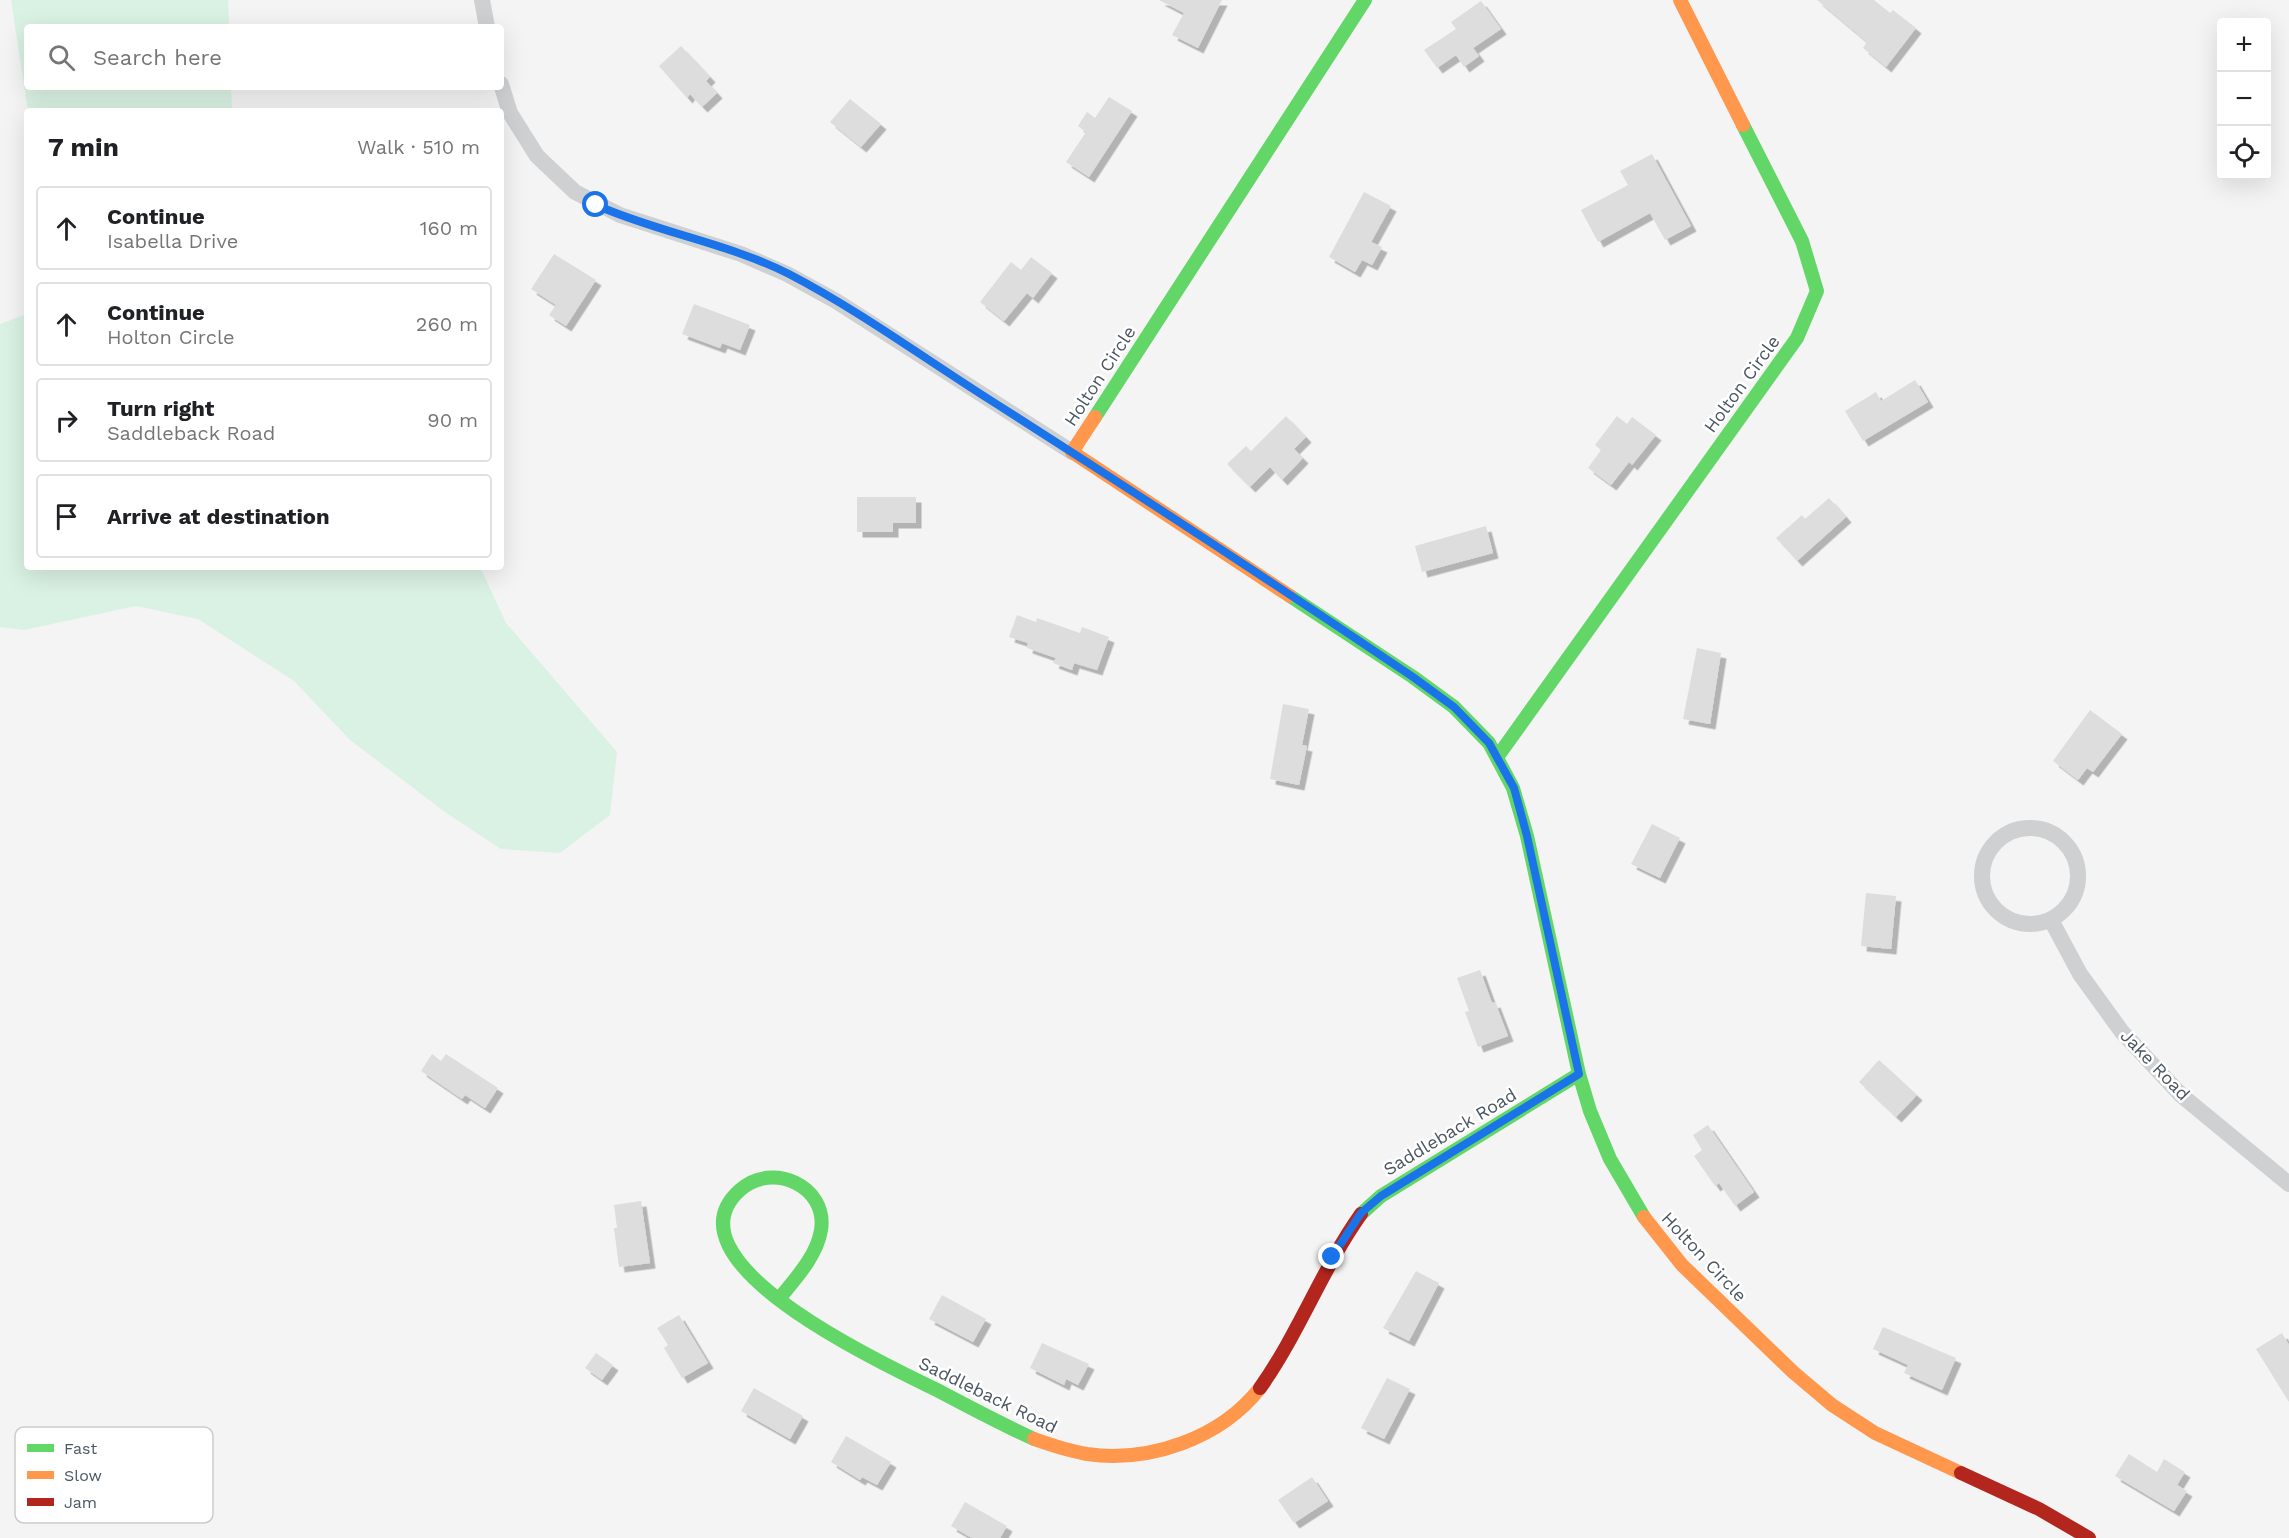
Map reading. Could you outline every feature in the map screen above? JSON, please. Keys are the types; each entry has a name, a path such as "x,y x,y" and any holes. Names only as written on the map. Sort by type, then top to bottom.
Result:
{"street":[{"path":"482,0 486,24"},
{"name":"Holton Circle","path":"1365,0 1072,452 1413,677 1473,724 1498,756 1514,788 1527,836 1579,1074 1590,1111 1610,1159 1649,1225 1682,1265 1792,1372 1832,1404 1875,1433 2039,1509 2089,1538"},
{"name":"Holton Circle","path":"1498,756 1797,338 1817,291 1802,241 1680,0"},
{"path":"503,90 510,113 537,156 574,192 620,215 741,254 787,274 836,301 1072,452"},
{"path":"2033,828 2048,832 2062,840 2071,852 2077,867 2078,883 2073,898 2064,910 2051,920 2036,924 2019,924 2004,918 1992,907 1984,893 1981,877 1984,862 1991,847 2003,836 2017,830 2033,828"},
{"name":"Jake Road","path":"2051,920 2080,974 2122,1032 2181,1095 2289,1184"},
{"name":"Saddleback Road","path":"779,1299 816,1250 821,1235 822,1219 818,1204 808,1191 796,1182 764,1177 749,1183 736,1193 728,1207 724,1223 726,1240 733,1254 779,1299 827,1332 862,1352 1052,1447 1089,1455 1117,1456 1175,1445 1208,1432 1233,1414 1257,1391 1277,1364 1332,1257 1361,1213 1381,1196 1579,1074"}],"green space":[{"path":"11,0 228,0 229,24 24,24 24,85"},
{"path":"25,90 231,90 233,108 28,108"},
{"path":"24,315 24,570 481,570 506,623 617,752 610,815 560,853 501,849 445,812 350,740 294,681 198,619 136,606 24,630 0,627 0,324"}],"building":[{"path":"1159,0 1222,0 1198,48 1172,35 1184,13"},
{"path":"1817,0 1874,0 1890,13 1893,10 1916,28 1886,67 1863,48 1867,42"},
{"path":"1481,1 1501,29 1473,48 1479,56 1464,67 1456,55 1437,68 1424,50 1456,29 1451,22"},
{"path":"681,46 710,77 706,81 717,93 702,107 690,94 687,98 659,66"},
{"path":"1109,97 1132,111 1089,177 1066,162 1086,132 1078,126 1087,112 1095,118"},
{"path":"850,99 881,124 861,147 830,122"},
{"path":"1652,154 1691,226 1665,240 1650,213 1598,242 1581,210 1628,185 1620,171"},
{"path":"1364,192 1391,206 1371,242 1382,247 1372,265 1362,260 1355,272 1329,257"},
{"path":"554,254 596,280 566,326 549,315 556,305 531,289"},
{"path":"1031,257 1052,273 1033,298 1027,293 1004,321 980,302 1011,262 1021,270"},
{"path":"694,304 750,325 740,350 722,343 720,348 682,334"},
{"path":"1915,380 1928,402 1863,441 1845,411 1876,392 1881,401"},
{"path":"1286,416 1306,437 1294,449 1303,458 1282,480 1270,467 1250,487 1227,464 1246,446 1251,451"},
{"path":"1617,416 1627,424 1632,417 1656,435 1632,465 1629,462 1611,485 1588,468 1601,450 1595,445"},
{"path":"857,497 916,497 916,523 893,523 893,532 857,532"},
{"path":"1829,498 1846,517 1797,561 1776,538 1802,515 1805,519"},
{"path":"1486,526 1493,553 1422,572 1415,546"},
{"path":"1017,615 1036,622 1037,618 1080,633 1082,627 1109,637 1097,670 1074,663 1072,670 1053,663 1056,658 1027,648 1028,643 1009,637"},
{"path":"1697,648 1721,653 1710,724 1683,719"},
{"path":"1283,704 1309,709 1302,745 1307,746 1299,785 1270,779"},
{"path":"2090,710 2122,734 2093,772 2087,768 2078,780 2053,761"},
{"path":"1652,824 1680,838 1660,878 1631,864"},
{"path":"1866,893 1896,896 1891,949 1861,946"},
{"path":"1480,970 1492,1003 1495,1002 1508,1036 1478,1047 1465,1012 1469,1011 1457,978"},
{"path":"432,1054 441,1061 446,1054 498,1088 485,1108 465,1095 462,1099 421,1071"},
{"path":"1879,1060 1917,1095 1896,1117 1859,1082"},
{"path":"1708,1125 1754,1192 1735,1206 1719,1183 1715,1186 1694,1156 1702,1150 1693,1135"},
{"path":"641,1201 650,1263 619,1267 614,1228 617,1228 614,1205"},
{"path":"1416,1271 1439,1283 1409,1341 1383,1328"},
{"path":"942,1295 986,1319 973,1342 929,1319"},
{"path":"679,1315 708,1363 682,1378 664,1348 668,1345 657,1328"},
{"path":"1883,1327 1956,1358 1942,1390 1904,1373 1908,1365 1873,1349"},
{"path":"2282,1333 2289,1345 2289,1402 2256,1349"},
{"path":"1042,1343 1089,1364 1078,1385 1066,1379 1064,1385 1030,1368"},
{"path":"596,1353 613,1365 602,1380 585,1368"},
{"path":"1387,1378 1410,1389 1384,1439 1361,1428"},
{"path":"754,1388 803,1416 790,1439 741,1411"},
{"path":"846,1436 891,1462 877,1485 862,1477 860,1480 831,1462"},
{"path":"2129,1454 2157,1472 2164,1459 2185,1472 2177,1485 2187,1491 2174,1511 2115,1476"},
{"path":"1312,1477 1328,1501 1294,1523 1278,1500"},
{"path":"965,1502 1007,1526 1000,1538 972,1538 951,1526"}],"traffic: fast":[{"path":"1095,417 1365,0"},
{"path":"1498,756 1797,338 1817,291 1802,241 1743,125"},
{"path":"1290,596 1413,677 1454,707 1489,743 1513,788 1527,836 1579,1074 1590,1111 1610,1159 1644,1217"},
{"path":"1361,1214 1381,1196 1579,1074"},
{"path":"779,1299 785,1291 792,1283 804,1267 815,1249 821,1230 821,1214 816,1201 807,1190 782,1178 767,1178 753,1182 740,1190 723,1218 730,1249 755,1279 791,1309 834,1336 876,1360 1034,1439"}],"traffic: slow":[{"path":"1680,0 1743,125"},
{"path":"1095,417 1072,452 1290,596"},
{"path":"1644,1217 1682,1265 1793,1372 1832,1405 1875,1433 1961,1473"},
{"path":"1034,1439 1087,1454 1135,1455 1159,1450 1205,1433 1225,1421 1244,1406 1260,1388"}],"traffic: jam":[{"path":"1260,1388 1361,1214"},
{"path":"1961,1473 2039,1509 2089,1538"}],"route":[{"path":"596,205 644,224 741,254 787,274 836,301 1292,595 1454,707 1489,743 1514,788 1527,836 1579,1074 1381,1196 1361,1213 1332,1257"}]}
